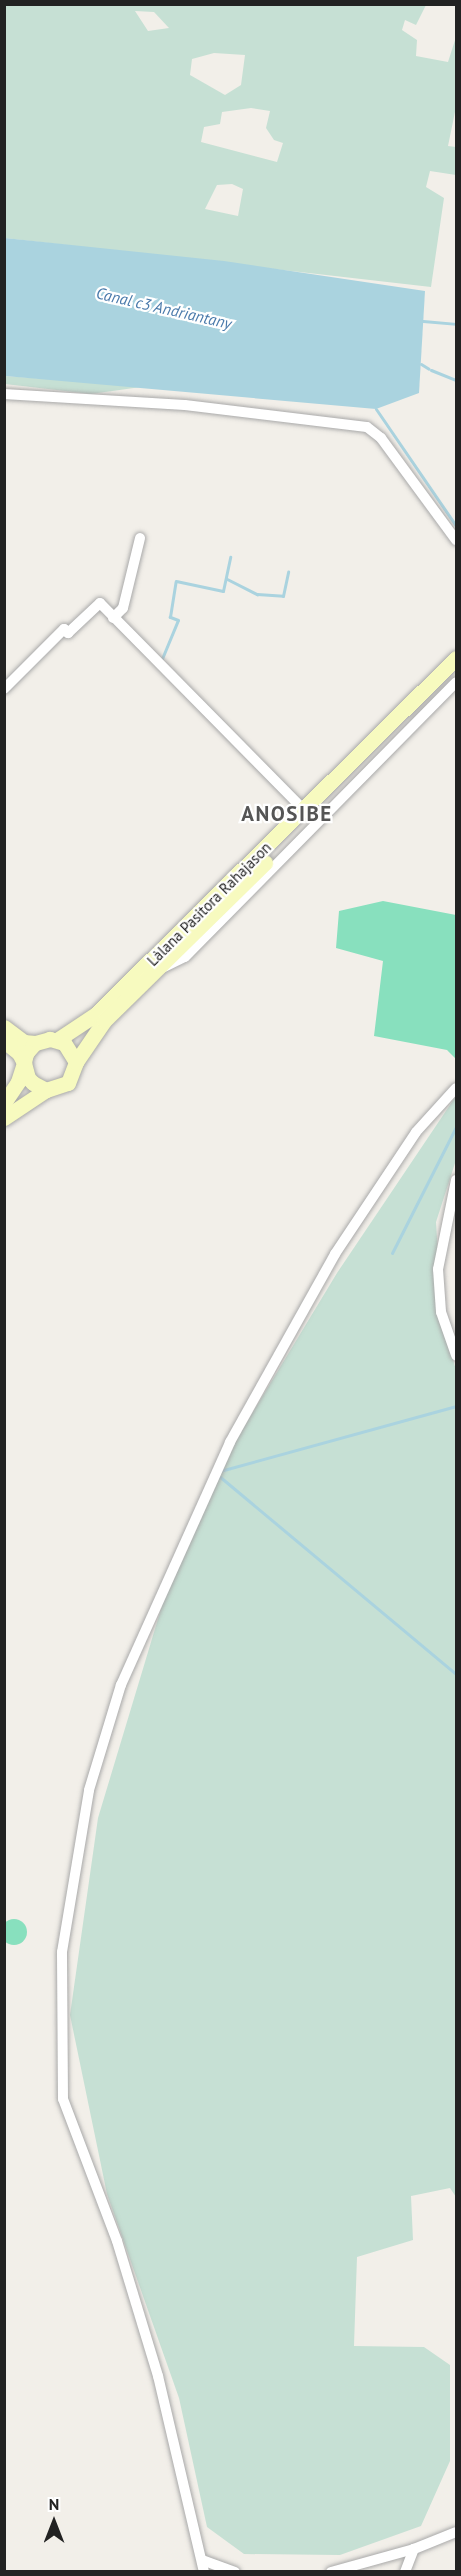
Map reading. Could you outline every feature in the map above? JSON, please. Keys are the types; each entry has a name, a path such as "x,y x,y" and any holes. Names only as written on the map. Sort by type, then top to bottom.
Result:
{"main road":[{"name":"Làlana Pasitora Rahajason","path":"57,1040 96,1014 456,658"},
{"name":"Làlana Pasitora Rahajason","path":"76,1062 104,1021 159,969 456,671"},
{"path":"4,1027 24,1042 57,1040 70,1048 76,1062 68,1083 46,1090 4,1118"},
{"path":"4,1041 24,1063 28,1078 46,1090"},
{"path":"4,1103 35,1043"}],"street":[{"path":"4,394 185,405 368,427 381,438 456,540"},
{"path":"113,618 123,608 141,538"},
{"path":"4,688 64,629 68,633 100,603 300,806"},
{"path":"159,969 185,957 456,682"},
{"path":"204,2571 158,2376 117,2241 63,2099 62,1952 89,1790 121,1685 230,1442 335,1254 416,1132 456,1088"},
{"path":"456,1180 438,1269 441,1312 456,1355"},
{"path":"331,2571 414,2549 456,2532"},
{"path":"405,2571 414,2549"},
{"path":"202,2560 235,2571"}],"green space":[{"path":"4,5 426,5 416,25 405,20 402,30 417,40 416,56 448,62 456,37 456,107 448,146 456,147 456,175 430,171 426,187 444,198 431,287 5,238","holes":["135,11 154,12 169,28 148,31","214,53 245,55 241,85 225,95 190,75 192,59","251,108 270,111 266,128 274,140 283,143 277,162 201,142 204,127 220,124 222,112","232,184 243,189 238,216 205,209 217,185"]},
{"path":"4,376 148,386 91,394 5,384"},
{"path":"383,901 456,915 456,1059 447,1050 374,1036 383,961 336,948 339,911"},
{"path":"456,1096 456,1160 436,1222 442,1321 456,1370 456,2197 450,2188 411,2196 413,2240 357,2257 354,2346 424,2347 450,2365 450,2461 421,2526 340,2555 244,2554 207,2527 179,2398 107,2194 70,2015 98,1818 164,1599 216,1473 337,1273"},
{"path":"14,1919 23,1923 27,1932 23,1941 14,1945 5,1941 1,1932 5,1923"}],"water":[{"name":"Canal c3 Andriantany","path":"5,238 224,261 425,291 419,393 376,409 5,376"}],"waterway":[{"path":"423,321 456,324"},
{"path":"421,364 429,369"},
{"path":"431,370 456,380"},
{"path":"376,409 456,526"},
{"path":"161,661 178,620 170,617 176,581 223,591 230,557"},
{"path":"227,579 257,594 283,596 288,572"},
{"path":"392,1253 456,1127"},
{"path":"220,1471 456,1406"},
{"path":"219,1476 456,1674"}],"district":[{"name":"ANOSIBE","path":"287,814"}]}
